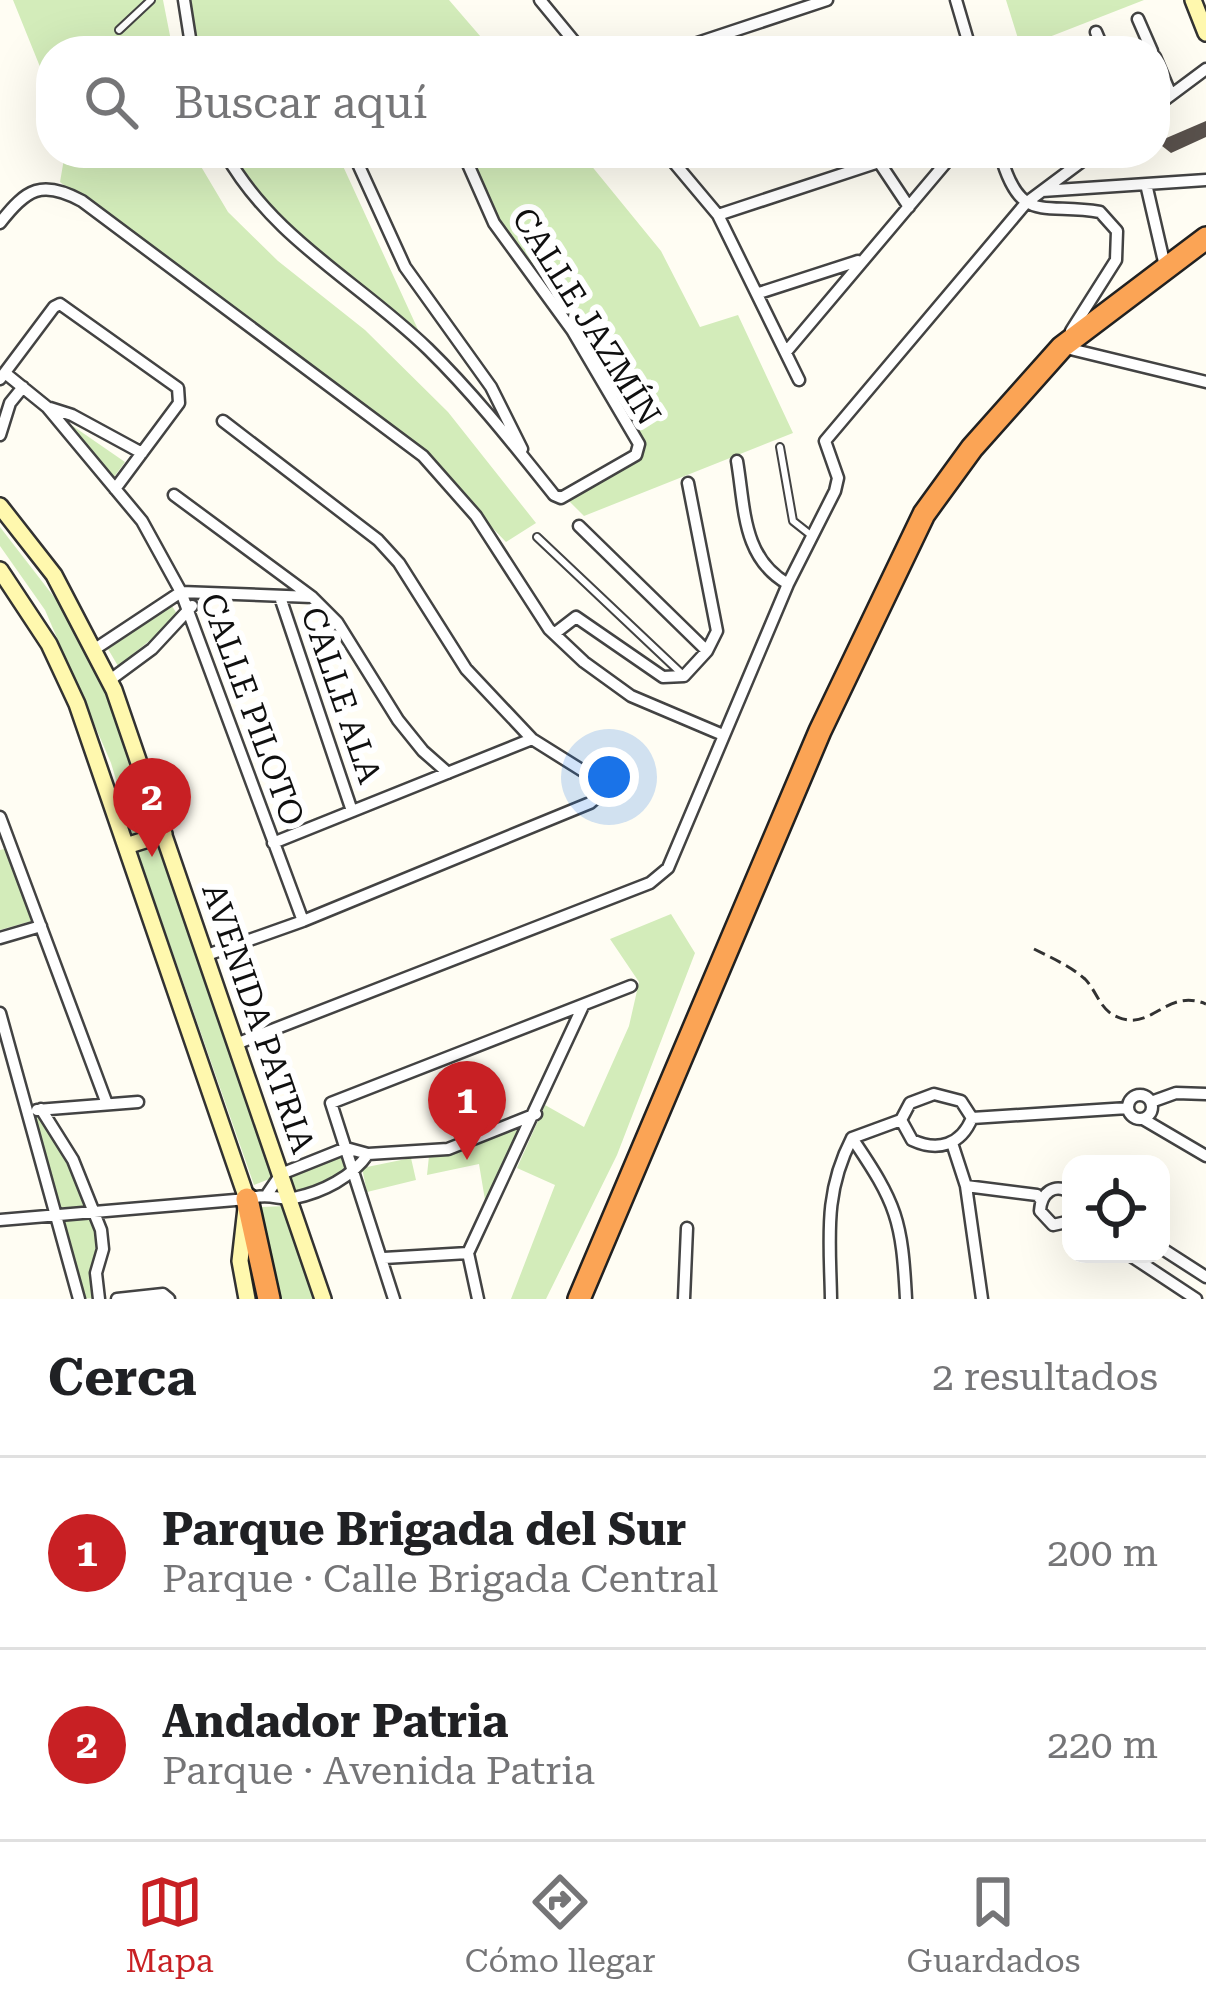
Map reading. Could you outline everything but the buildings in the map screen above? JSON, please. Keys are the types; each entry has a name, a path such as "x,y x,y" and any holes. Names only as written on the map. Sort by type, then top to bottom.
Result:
{"highway":[{"path":"579,1299 820,731 902,555 948,479 1062,347 1206,238"},
{"path":"257,1196 269,1299"}],"street":[{"path":"184,0 189,36"},
{"path":"718,36 827,0"},
{"path":"956,0 967,36"},
{"path":"1193,0 1206,33"},
{"path":"544,1 571,36"},
{"path":"1138,19 1146,36"},
{"path":"1096,32 1098,36"},
{"path":"1171,94 1206,69"},
{"name":"CALLE JAZMÍN","path":"233,168 276,224 426,347 561,498 636,455 640,448 572,330 494,223 470,168"},
{"path":"360,168 405,267 491,387 532,468"},
{"path":"679,168 718,215 799,380"},
{"path":"718,215 861,168"},
{"path":"883,168 909,207"},
{"path":"785,352 942,168"},
{"path":"1005,168 1025,203 1039,210 1100,212 1114,224 1119,238 1116,260 1062,347 1206,382"},
{"path":"236,1044 650,883 668,868 838,478 825,441 1025,203 1073,168"},
{"path":"1042,191 1206,180"},
{"path":"1146,184 1165,266"},
{"path":"0,223 25,195 39,189 82,201 423,456 476,516 554,634 632,696 723,735"},
{"path":"759,293 861,260"},
{"path":"115,489 142,453 179,403 181,394 67,306 54,307 2,376 47,407 72,415 142,453"},
{"path":"0,434 10,404 23,387"},
{"name":"CALLE PILOTO","path":"47,407 142,520 182,592 303,921"},
{"path":"207,955 303,921 590,803 599,788 591,776 532,739 466,669 399,562 378,540 223,421"},
{"path":"737,461 758,559 770,574 788,584"},
{"path":"554,634 576,617 663,677 684,676 707,651 717,632 716,614 688,483"},
{"path":"174,495 312,597 338,622 398,720 448,772"},
{"name":"AVENIDA PATRIA","path":"0,506 54,575 110,680 323,1299"},
{"path":"579,526 707,651"},
{"path":"0,569 65,675 257,1196"},
{"path":"95,649 182,592 312,597"},
{"path":"110,680 152,649 198,595"},
{"name":"CALLE ALA","path":"280,597 352,811"},
{"path":"274,843 532,739"},
{"path":"0,817 4,842 41,926 107,1104"},
{"path":"125,846 164,834"},
{"path":"0,938 41,926"},
{"path":"394,1299 332,1103 631,986"},
{"path":"478,1299 468,1252 584,1006"},
{"path":"0,1013 79,1299"},
{"path":"1206,1094 1177,1093 1150,1102 1138,1095 1128,1108 1132,1116 1206,1156"},
{"path":"831,1299 828,1204 837,1166 852,1138 901,1120 910,1103 934,1094 961,1101 972,1118"},
{"path":"28,1112 138,1102"},
{"path":"1144,1119 1151,1111 1150,1102"},
{"path":"972,1118 1128,1108"},
{"path":"41,1109 73,1160 101,1230 104,1249 96,1267 99,1299"},
{"path":"248,1299 239,1261 257,1196 281,1174 346,1148 368,1154 448,1149 536,1114"},
{"path":"901,1120 905,1133 919,1144 936,1147 952,1143 972,1118"},
{"path":"852,1138 891,1198 900,1222 906,1299"},
{"path":"952,1143 967,1186 982,1299"},
{"path":"0,1220 257,1196 290,1200 354,1174 368,1154"},
{"path":"967,1186 1036,1195 1045,1220 1053,1226 1062,1224"},
{"path":"1041,1200 1055,1188 1062,1190"},
{"path":"685,1299 687,1228"},
{"path":"384,1258 468,1252"},
{"path":"1170,1254 1206,1277"},
{"path":"1142,1263 1196,1299"},
{"path":"117,1299 168,1297"}],"lane":[{"path":"119,30 151,0"},
{"path":"780,447 793,521 812,536"},
{"path":"537,537 684,676"}],"path":[{"path":"1034,950 1089,982 1114,1016 1150,1017 1179,998 1206,1004"}],"green space":[{"path":"13,0 163,0 170,36 36,36 36,57"},
{"path":"183,0 449,0 480,36 189,36"},
{"path":"1006,0 1144,0 1052,36 1017,36"},
{"path":"62,168 202,168 228,212 278,261 365,330 448,412 536,523 506,542 423,456 60,182"},
{"path":"236,168 344,168 426,347 276,224"},
{"path":"470,168 593,168 661,251 700,327 738,315 793,433 584,516 565,497 638,452 572,330 494,223"},
{"path":"67,422 125,462 114,477"},
{"path":"0,527 68,615 119,724 272,1178 254,1185 111,763 45,610 0,546"},
{"path":"172,606 179,617 118,666 108,649"},
{"path":"8,848 35,920 0,930 0,850"},
{"path":"671,914 695,953 617,1155 546,1299 511,1299 555,1185 517,1168 545,1105 584,1127 629,1026 639,982 610,939"},
{"path":"41,1109 51,1136 71,1157 102,1235 95,1298 79,1299 29,1116"},
{"path":"521,1126 485,1200 479,1164 427,1175 429,1156"},
{"path":"346,1148 354,1174 290,1200 282,1176"},
{"path":"411,1158 416,1180 367,1192 362,1168"},
{"path":"285,1206 315,1299 254,1299 247,1251 250,1228 262,1207"}],"place":[{"name":"Andador Patria","path":"152,857"},
{"name":"Parque Brigada del Sur","path":"467,1160"}]}
